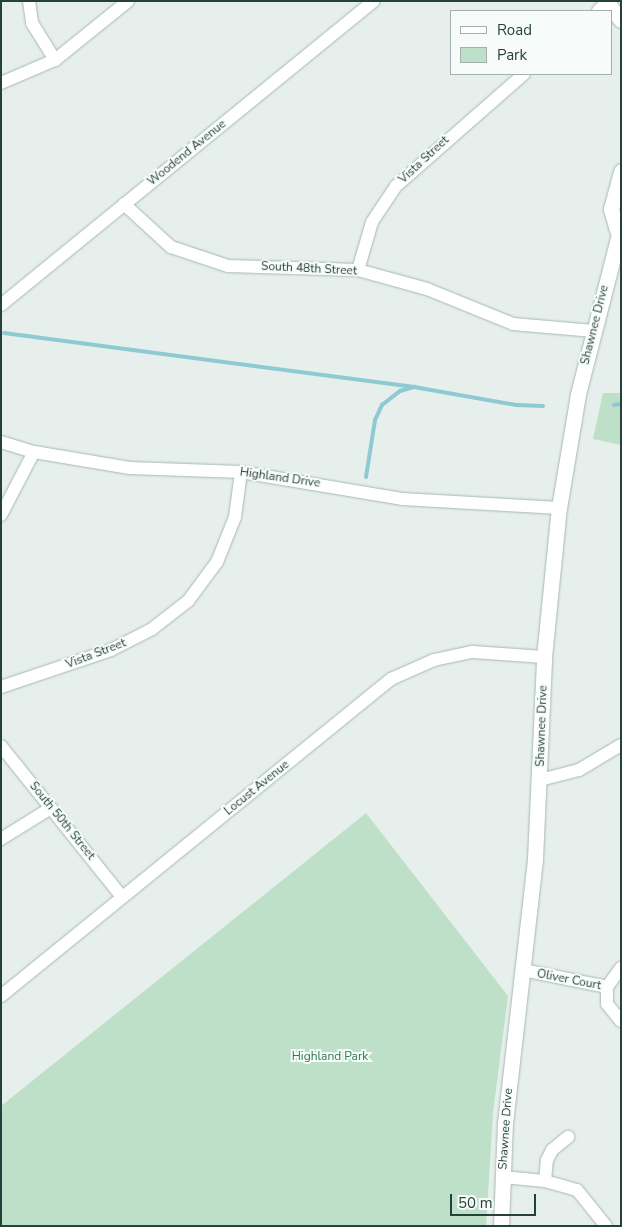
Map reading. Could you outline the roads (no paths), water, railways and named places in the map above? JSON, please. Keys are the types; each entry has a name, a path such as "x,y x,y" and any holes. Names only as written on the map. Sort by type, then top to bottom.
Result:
{"main road":[{"name":"Shawnee Drive","path":"501,1226 505,1123 536,859 544,657 559,508 578,394 619,228 611,209 621,171"}],"street":[{"path":"29,1 32,23 55,60"},
{"path":"1,83 55,60 128,1"},
{"name":"Woodend Avenue","path":"1,305 374,1"},
{"name":"Vista Street","path":"358,270 372,222 396,186 523,75"},
{"name":"South 48th Street","path":"124,204 171,247 228,266 358,270 427,289 513,324 594,331"},
{"name":"Highland Drive","path":"1,442 34,452 130,468 241,472 314,482 402,499 559,508"},
{"path":"1,515 34,452"},
{"name":"Vista Street","path":"1,687 112,650 152,630 188,601 217,562 235,517 241,472"},
{"name":"Locust Avenue","path":"1,996 391,679 434,660 473,652 544,657"},
{"path":"540,780 579,770 621,745"},
{"name":"South 50th Street","path":"1,746 122,897"},
{"path":"1,839 51,808"},
{"path":"607,987 621,968"},
{"name":"Oliver Court","path":"523,970 607,987 607,1004 621,1021"},
{"path":"545,1181 547,1160 552,1150 568,1137"},
{"path":"503,1177 545,1181 577,1190 606,1226"}],"waterway":[{"path":"4,333 414,387"},
{"path":"366,477 375,420 382,405 400,391 414,387 516,405 543,406"},
{"path":"614,405 621,404"}],"park label":[{"name":"Highland Park","path":"330,1057"}]}
